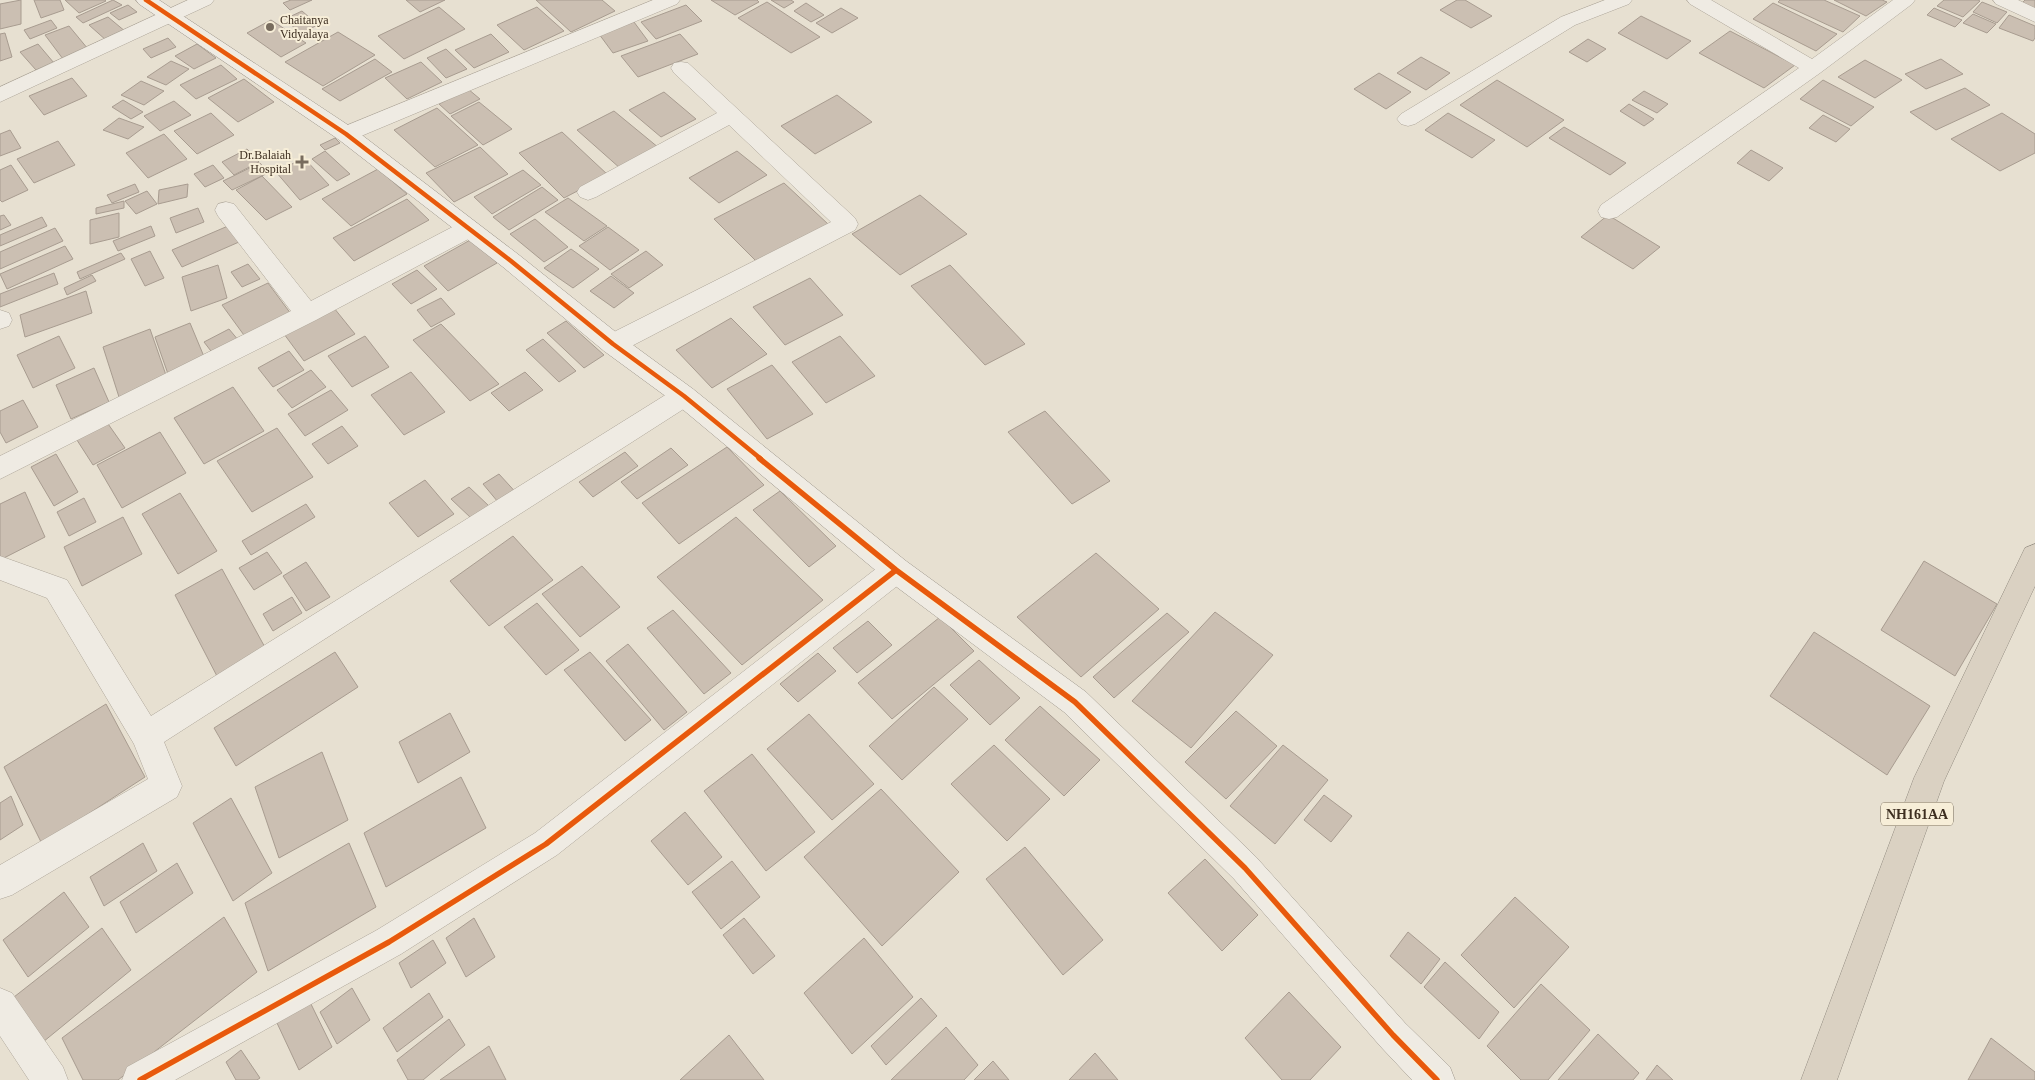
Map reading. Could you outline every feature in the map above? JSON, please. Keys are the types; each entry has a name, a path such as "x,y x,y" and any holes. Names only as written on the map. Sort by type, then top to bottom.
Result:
{"highway":[{"name":"NH161AA","path":"1819,1080 1930,778 2035,556"}],"street":[{"path":"146,0 346,134 613,344 684,396 896,570 1075,702 1245,868 1392,1035 1437,1080"},
{"path":"0,95 204,0"},
{"path":"346,134 670,0"},
{"path":"1408,119 1568,21 1622,0"},
{"path":"1697,0 1813,68"},
{"path":"1609,211 1813,68 1905,0"},
{"path":"2003,0 2035,16"},
{"path":"613,344 847,224 681,68"},
{"path":"588,192 730,115"},
{"path":"226,210 306,314"},
{"path":"0,468 306,314 468,229"},
{"path":"146,736 684,396"},
{"path":"0,568 57,589 146,736 166,786 0,883"},
{"path":"140,1080 389,942 546,844 896,570"},
{"path":"0,1005 50,1080"}],"building":[{"path":"21,0 21,24 0,29 0,4"},
{"path":"34,0 60,0 64,10 41,18"},
{"path":"65,0 105,0 106,1 79,13"},
{"path":"113,0 122,5 83,23 76,17"},
{"path":"291,0 312,0 290,10 283,3"},
{"path":"406,0 445,0 420,12"},
{"path":"536,0 602,0 615,11 571,32"},
{"path":"711,0 757,0 759,2 735,15"},
{"path":"771,0 791,0 794,2 784,8"},
{"path":"1457,0 1465,0 1492,16 1471,28 1440,10"},
{"path":"1780,0 1824,0 1860,16 1843,32 1778,2"},
{"path":"1834,0 1882,0 1887,2 1866,16"},
{"path":"1944,0 1980,1 1963,17 1937,6"},
{"path":"2025,0 2035,0 2035,10 2021,4"},
{"path":"767,2 820,37 791,53 738,18"},
{"path":"1982,2 2007,12 1997,23 1973,12"},
{"path":"806,3 824,15 811,22 794,11"},
{"path":"1773,3 1837,34 1816,51 1753,19"},
{"path":"128,5 137,12 119,20 110,13"},
{"path":"686,5 702,21 656,39 641,22"},
{"path":"439,7 465,29 404,59 378,36"},
{"path":"537,7 564,31 524,50 497,25"},
{"path":"841,8 858,18 832,33 816,23"},
{"path":"1934,8 1962,20 1955,27 1927,15"},
{"path":"302,11 318,25 300,33 285,19"},
{"path":"1973,14 1996,24 1987,33 1963,23"},
{"path":"2009,15 2035,26 2035,38 2033,41 1999,28"},
{"path":"1641,16 1691,41 1667,59 1618,33"},
{"path":"108,17 126,32 107,41 89,25"},
{"path":"51,20 57,28 30,39 24,30"},
{"path":"271,20 306,43 281,57 247,33"},
{"path":"634,22 648,41 613,53 599,34"},
{"path":"69,26 88,49 63,59 45,35"},
{"path":"1730,31 1795,65 1764,88 1699,53"},
{"path":"338,32 375,55 323,86 285,62"},
{"path":"5,33 12,57 0,61 0,34"},
{"path":"491,34 509,52 474,68 455,50"},
{"path":"680,34 698,54 638,77 621,56"},
{"path":"168,38 176,47 151,58 143,49"},
{"path":"1588,39 1606,49 1587,62 1569,52"},
{"path":"38,44 54,63 36,70 20,52"},
{"path":"197,44 216,58 194,69 175,56"},
{"path":"446,49 467,69 446,78 427,58"},
{"path":"1421,57 1450,73 1426,90 1397,73"},
{"path":"375,59 392,72 340,101 322,89"},
{"path":"1941,59 1963,74 1926,89 1905,74"},
{"path":"1865,60 1902,80 1875,98 1838,77"},
{"path":"171,61 189,69 166,85 147,77"},
{"path":"421,62 442,82 407,99 385,78"},
{"path":"221,65 237,79 196,99 180,85"},
{"path":"1379,73 1411,92 1386,109 1354,89"},
{"path":"72,78 87,96 44,115 29,96"},
{"path":"244,79 274,102 238,122 208,98"},
{"path":"1497,80 1564,120 1527,147 1460,105"},
{"path":"1823,80 1874,107 1851,126 1800,99"},
{"path":"141,81 164,91 144,105 121,95"},
{"path":"1965,88 1990,105 1936,130 1910,112"},
{"path":"468,89 480,99 450,114 439,104"},
{"path":"1644,91 1668,104 1657,113 1632,100"},
{"path":"664,92 696,119 661,137 629,110"},
{"path":"837,95 872,122 815,154 781,126"},
{"path":"123,100 143,112 131,119 112,107"},
{"path":"174,101 191,115 160,131 144,116"},
{"path":"479,102 512,129 483,145 451,116"},
{"path":"1629,104 1654,119 1644,126 1620,111"},
{"path":"437,108 478,145 435,167 394,130"},
{"path":"614,111 659,148 621,169 577,130"},
{"path":"211,113 234,135 197,154 174,131"},
{"path":"1448,113 1495,140 1472,158 1425,130"},
{"path":"2002,113 2035,134 2035,153 2000,171 1951,139"},
{"path":"1823,115 1850,129 1836,142 1809,128"},
{"path":"119,118 144,127 128,139 103,130"},
{"path":"1564,127 1626,163 1610,175 1549,138"},
{"path":"10,130 21,148 0,156 0,134"},
{"path":"562,132 608,175 564,198 519,153"},
{"path":"164,134 187,159 148,178 126,153"},
{"path":"335,138 340,143 325,150 320,145"},
{"path":"58,141 75,165 34,183 17,159"},
{"path":"480,147 508,174 454,202 426,173"},
{"path":"247,149 259,162 234,175 222,162"},
{"path":"1751,150 1783,168 1769,181 1737,163"},
{"path":"325,151 350,174 337,181 312,159"},
{"path":"737,151 767,175 719,203 689,178"},
{"path":"304,158 329,185 300,200 276,172"},
{"path":"260,163 268,173 232,190 223,181"},
{"path":"11,165 28,190 2,202 0,200 0,170"},
{"path":"213,165 224,178 205,187 194,174"},
{"path":"378,169 407,194 351,226 322,199"},
{"path":"523,170 541,185 492,214 474,197"},
{"path":"262,176 292,207 266,220 236,190"},
{"path":"784,183 828,224 757,262 714,219"},
{"path":"135,184 139,192 112,203 107,195"},
{"path":"188,184 187,197 158,204 159,190"},
{"path":"542,187 558,200 509,230 493,217"},
{"path":"147,191 157,204 136,214 125,201"},
{"path":"920,195 967,234 900,275 852,234"},
{"path":"568,198 607,226 584,241 545,212"},
{"path":"407,199 429,220 354,261 333,238"},
{"path":"124,201 124,208 96,214 96,208"},
{"path":"198,208 204,222 176,233 170,218"},
{"path":"119,213 119,237 90,244 90,220"},
{"path":"4,215 11,225 0,230 0,216"},
{"path":"1608,215 1660,247 1633,269 1581,237"},
{"path":"42,217 47,226 0,246 0,235"},
{"path":"535,219 568,247 544,262 510,234"},
{"path":"151,226 155,236 118,251 113,241"},
{"path":"228,226 239,242 182,267 172,250"},
{"path":"608,227 639,250 610,270 579,246"},
{"path":"55,228 63,241 0,269 0,252"},
{"path":"472,239 497,263 448,291 424,266"},
{"path":"65,246 73,259 7,289 0,274"},
{"path":"571,249 599,269 573,288 544,268"},
{"path":"150,251 164,278 145,286 131,259"},
{"path":"646,251 663,265 629,288 611,274"},
{"path":"121,253 125,259 80,279 77,272"},
{"path":"248,264 260,279 242,287 231,272"},
{"path":"218,265 227,298 191,311 182,277"},
{"path":"950,265 1025,344 985,365 911,286"},
{"path":"417,270 437,289 411,304 392,284"},
{"path":"54,273 58,284 0,307 0,294"},
{"path":"92,275 96,281 67,295 64,288"},
{"path":"611,276 634,293 614,308 590,291"},
{"path":"810,278 843,315 785,345 753,307"},
{"path":"268,283 294,318 249,342 222,305"},
{"path":"86,291 92,313 25,337 20,315"},
{"path":"441,298 455,314 431,327 417,310"},
{"path":"334,308 355,334 304,361 284,334"},
{"path":"731,318 767,354 712,388 676,350"},
{"path":"566,321 604,355 584,368 547,333"},
{"path":"190,323 205,359 168,374 155,337"},
{"path":"441,324 499,384 470,401 413,340"},
{"path":"150,329 167,378 119,397 103,347"},
{"path":"229,329 239,341 214,355 204,342"},
{"path":"59,336 75,368 33,388 17,355"},
{"path":"365,336 389,367 352,387 328,356"},
{"path":"840,336 875,376 826,403 792,362"},
{"path":"543,339 576,371 559,382 526,350"},
{"path":"289,351 304,370 273,387 258,368"},
{"path":"772,365 813,414 767,439 727,389"},
{"path":"94,368 109,402 71,419 56,385"},
{"path":"311,370 326,387 292,408 277,390"},
{"path":"411,372 445,412 404,435 371,395"},
{"path":"525,372 543,390 509,411 491,393"},
{"path":"233,387 264,431 204,464 174,418"},
{"path":"331,390 348,410 305,436 288,414"},
{"path":"23,400 38,427 6,443 0,432 0,411"},
{"path":"1045,411 1110,481 1072,504 1008,432"},
{"path":"106,421 125,448 93,465 75,437"},
{"path":"342,426 358,446 328,464 312,444"},
{"path":"277,428 313,477 252,512 217,461"},
{"path":"160,432 186,473 122,508 97,465"},
{"path":"727,447 764,485 679,544 642,503"},
{"path":"671,448 688,465 637,499 621,482"},
{"path":"625,452 638,466 593,497 579,482"},
{"path":"56,454 78,492 54,506 31,467"},
{"path":"499,474 520,497 503,508 483,484"},
{"path":"425,480 454,514 418,537 389,503"},
{"path":"469,487 489,506 471,518 451,499"},
{"path":"780,491 836,546 809,567 753,510"},
{"path":"25,492 45,537 0,560 0,504"},
{"path":"180,493 217,551 178,574 142,514"},
{"path":"84,498 96,522 69,536 57,512"},
{"path":"306,504 315,517 251,555 242,541"},
{"path":"123,517 142,554 82,586 64,547"},
{"path":"736,517 823,600 742,665 657,577"},
{"path":"513,536 553,580 489,626 450,581"},
{"path":"267,552 282,573 254,590 239,568"},
{"path":"1096,553 1159,609 1081,677 1017,617"},
{"path":"1924,561 1997,604 1955,676 1881,630"},
{"path":"306,562 330,597 306,611 283,576"},
{"path":"582,566 620,607 580,637 542,594"},
{"path":"222,569 267,651 219,680 175,595"},
{"path":"292,597 302,613 273,631 263,614"},
{"path":"537,603 579,650 546,675 504,627"},
{"path":"673,610 731,673 704,694 647,628"},
{"path":"1215,612 1273,655 1191,748 1132,701"},
{"path":"1167,613 1189,632 1114,698 1093,677"},
{"path":"940,617 974,651 892,719 858,683"},
{"path":"868,621 892,645 857,673 833,648"},
{"path":"1814,632 1930,706 1887,775 1770,696"},
{"path":"628,644 687,712 664,730 606,661"},
{"path":"335,652 358,687 236,766 214,728"},
{"path":"590,652 651,720 625,741 564,670"},
{"path":"818,653 836,671 798,702 780,684"},
{"path":"979,660 1020,698 990,725 950,685"},
{"path":"934,687 968,719 902,780 869,746"},
{"path":"106,704 145,777 42,844 4,767"},
{"path":"1040,706 1100,760 1064,796 1005,740"},
{"path":"1236,711 1277,746 1226,799 1185,762"},
{"path":"450,713 470,752 418,783 399,742"},
{"path":"809,714 874,784 832,820 767,749"},
{"path":"994,745 1050,799 1007,841 951,784"},
{"path":"1283,745 1328,780 1275,844 1230,806"},
{"path":"322,752 348,820 279,858 255,787"},
{"path":"752,754 815,832 766,871 704,791"},
{"path":"461,777 486,828 386,887 364,833"},
{"path":"881,789 959,872 882,946 804,857"},
{"path":"1324,795 1352,816 1331,842 1304,820"},
{"path":"11,796 23,825 0,840 0,803"},
{"path":"231,798 272,873 233,901 193,823"},
{"path":"685,812 722,857 688,885 651,841"},
{"path":"143,843 157,871 104,906 90,877"},
{"path":"349,843 376,907 268,971 245,903"},
{"path":"1025,847 1103,940 1063,975 986,879"},
{"path":"1205,859 1258,915 1222,951 1168,893"},
{"path":"732,861 760,897 721,929 692,892"},
{"path":"177,863 193,893 136,933 120,902"},
{"path":"64,892 89,927 28,977 3,940"},
{"path":"1515,897 1569,947 1514,1008 1461,955"},
{"path":"224,917 257,972 118,1080 83,1080 62,1038"},
{"path":"474,918 495,957 466,977 446,938"},
{"path":"744,918 775,956 753,974 723,935"},
{"path":"102,928 131,970 43,1042 14,997"},
{"path":"1408,932 1440,959 1421,984 1390,956"},
{"path":"864,938 913,997 852,1054 804,993"},
{"path":"433,940 446,963 411,988 399,963"},
{"path":"1445,962 1499,1012 1479,1039 1424,987"},
{"path":"1541,984 1590,1030 1548,1080 1521,1080 1487,1046"},
{"path":"352,988 370,1020 337,1044 320,1012"},
{"path":"1289,992 1341,1047 1310,1080 1282,1080 1245,1038"},
{"path":"429,993 443,1017 397,1052 383,1028"},
{"path":"921,998 937,1016 886,1065 871,1046"},
{"path":"309,1000 332,1047 299,1070 277,1023"},
{"path":"449,1019 465,1045 423,1080 408,1080 397,1060"},
{"path":"946,1027 978,1065 964,1080 891,1080"},
{"path":"1598,1034 1639,1073 1633,1080 1558,1080"},
{"path":"729,1035 764,1080 680,1080"},
{"path":"1991,1038 2035,1072 2035,1080 1968,1080"},
{"path":"489,1046 506,1080 440,1080"},
{"path":"241,1050 260,1078 257,1080 236,1080 226,1062"},
{"path":"1095,1053 1118,1080 1069,1080"},
{"path":"993,1061 1009,1080 974,1080"},
{"path":"1657,1065 1673,1080 1646,1080"}],"cycle path":[{"path":"146,0 346,134 511,261 613,344 684,396 896,570 1075,702 1245,868 1393,1035 1437,1080"},
{"path":"140,1080 389,942 546,844 896,570"}],"place":[{"name":"Chaitanya Vidyalaya","path":"270,27"},
{"name":"Dr.Balaiah Hospital","path":"302,162"}]}
